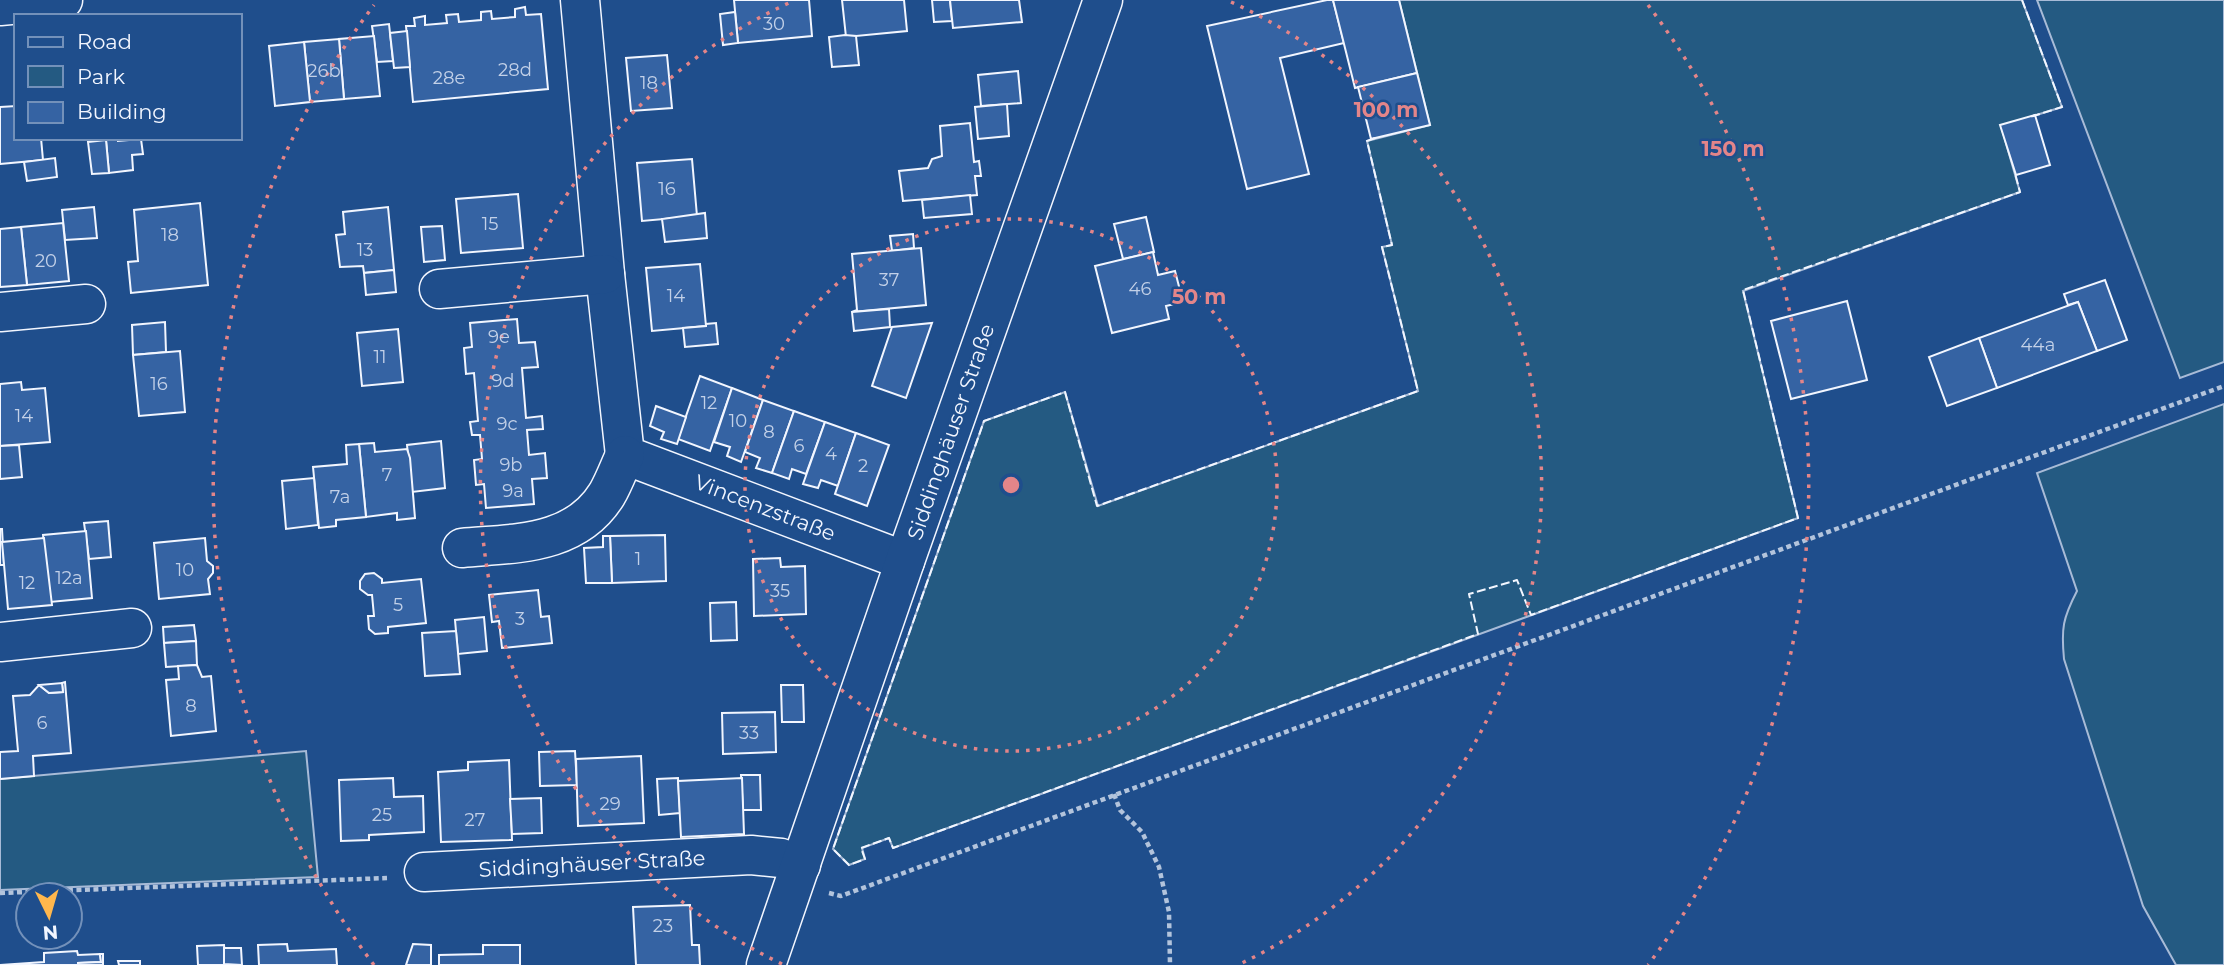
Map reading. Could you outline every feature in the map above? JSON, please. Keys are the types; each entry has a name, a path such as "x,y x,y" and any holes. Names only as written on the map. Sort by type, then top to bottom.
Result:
{"street":[{"path":"0,6 63,0"},
{"path":"462,548 533,542 561,534 585,520 606,495 625,455 580,0"},
{"name":"Siddinghäuser Straße","path":"766,965 1103,0"},
{"path":"439,289 605,274"},
{"path":"0,312 86,304"},
{"name":"Vincenzstraße","path":"625,455 905,561"},
{"path":"0,642 132,628"},
{"name":"Siddinghäuser Straße","path":"424,872 751,855 781,858 798,874"}],"path":[{"path":"798,874 841,896 2224,386"},
{"path":"1114,794 1120,810 1142,832 1159,867 1169,912 1170,965"},
{"path":"0,893 390,878 424,872"}],"green space":[{"path":"1399,0 2022,0 2062,107 2001,126 2020,192 1743,291 1798,518 893,848 889,838 862,848 865,859 849,865 833,849 984,421 1065,392 1098,506 1418,391 1382,247 1392,245 1367,141 1430,125"},
{"path":"2037,0 2224,0 2224,362 2180,378"},
{"path":"2224,404 2224,965 2176,965 2143,906 2064,659 2064,624 2077,591 2037,473"},
{"path":"306,751 318,877 84,887 84,881 14,881 14,889 0,890 0,779"}],"building":[{"path":"734,0 809,0 812,36 738,43"},
{"path":"842,0 904,0 907,31 846,37"},
{"path":"932,0 950,0 952,21 934,22"},
{"path":"950,0 1019,0 1022,22 953,28"},
{"path":"1333,0 1344,43 1280,58 1309,174 1247,189 1207,26"},
{"path":"1333,0 1399,0 1417,73 1355,88"},
{"path":"525,7 526,15 541,14 548,89 413,102 406,26 415,26 414,18 425,16 425,25 447,23 446,15 458,14 459,22 481,20 481,12 491,11 492,19 515,17 515,9"},
{"path":"735,12 738,43 723,45 720,14"},
{"path":"389,24 393,61 377,62 372,26"},
{"path":"407,31 410,67 394,68 390,33"},
{"path":"374,36 380,96 344,99 339,39"},
{"path":"856,36 859,65 832,67 829,37"},
{"path":"339,39 344,99 310,102 304,42"},
{"path":"304,42 310,102 275,106 269,46"},
{"path":"667,55 672,108 631,111 626,58"},
{"path":"1018,71 1021,103 981,106 978,75"},
{"path":"1417,73 1430,125 1371,139 1358,87"},
{"path":"1007,104 1009,136 978,139 975,107"},
{"path":"14,106 14,140 41,140 43,160 0,164 0,107"},
{"path":"2035,115 2050,165 2016,175 2000,125"},
{"path":"970,123 974,162 979,161 981,176 975,176 977,195 903,201 899,171 928,168 932,159 942,156 940,126"},
{"path":"106,140 141,140 143,154 132,155 133,170 109,173"},
{"path":"106,140 109,173 92,174 88,142"},
{"path":"55,158 57,177 27,181 24,162"},
{"path":"692,159 697,216 642,221 637,163"},
{"path":"518,194 523,248 461,253 456,199"},
{"path":"970,195 972,214 924,218 922,200"},
{"path":"200,203 208,285 131,293 128,262 138,261 134,210"},
{"path":"94,207 97,238 65,240 62,210"},
{"path":"388,207 394,270 364,273 363,266 340,267 336,235 345,234 343,212"},
{"path":"705,213 707,238 665,242 662,219"},
{"path":"1146,217 1154,252 1123,259 1114,224"},
{"path":"63,223 69,281 27,285 21,227"},
{"path":"442,226 445,260 424,262 421,227"},
{"path":"21,227 27,285 0,287 0,229"},
{"path":"913,234 914,248 892,251 890,236"},
{"path":"921,248 926,305 852,312 857,310 852,254"},
{"path":"1153,252 1158,275 1175,271 1183,302 1166,306 1169,319 1112,333 1095,266"},
{"path":"700,264 706,326 652,331 646,268"},
{"path":"394,270 396,292 366,295 364,273"},
{"path":"2105,280 2127,340 2097,351 2078,302 2068,305 2064,294"},
{"path":"1847,301 1867,380 1791,399 1771,321"},
{"path":"2078,302 2097,351 1997,388 1979,338"},
{"path":"889,309 890,327 854,331 852,312"},
{"path":"517,319 519,343 535,342 538,367 522,368 526,418 542,416 543,429 527,430 529,455 545,453 547,478 532,479 534,504 486,508 484,484 476,485 474,460 482,459 480,435 472,435 470,422 478,421 474,373 466,374 464,348 472,347 470,323"},
{"path":"165,322 166,352 133,355 132,325"},
{"path":"716,323 718,344 685,347 683,328"},
{"path":"932,323 906,398 872,386 892,327"},
{"path":"398,329 403,382 362,386 357,333"},
{"path":"1979,338 1997,388 1947,406 1929,357"},
{"path":"180,351 185,412 139,416 133,355"},
{"path":"700,376 732,388 710,451 678,439"},
{"path":"21,382 22,390 45,388 50,442 0,446 0,384"},
{"path":"732,388 763,400 741,462 727,456 730,447 714,442"},
{"path":"763,400 794,411 772,473 756,468 760,458 745,452"},
{"path":"656,406 686,417 677,444 661,439 664,432 650,426"},
{"path":"794,411 825,422 806,474 792,469 789,479 772,473"},
{"path":"825,422 856,433 838,486 821,480 818,488 803,484"},
{"path":"856,433 889,445 867,506 835,494"},
{"path":"441,441 445,488 412,492 407,445"},
{"path":"374,443 375,452 407,449 415,518 397,520 397,513 366,517 359,444"},
{"path":"359,444 366,517 336,520 336,526 319,528 313,467 347,464 346,445"},
{"path":"19,445 22,477 0,479 0,446"},
{"path":"314,478 318,525 286,529 282,481"},
{"path":"108,521 111,557 89,559 84,523"},
{"path":"2,529 4,565 0,565"},
{"path":"86,531 92,598 50,602 43,535"},
{"path":"665,535 666,581 612,583 610,536"},
{"path":"603,536 610,536 612,583 586,583 584,548 603,547"},
{"path":"44,538 52,605 8,609 2,542"},
{"path":"205,538 207,561 213,566 213,573 208,579 210,594 159,599 154,543"},
{"path":"780,558 781,567 805,566 806,614 754,616 753,559"},
{"path":"374,573 382,579 382,583 421,579 426,623 388,627 388,633 375,634 369,629 368,616 374,616 372,595 360,589 360,581 365,574"},
{"path":"538,590 541,617 549,616 552,643 502,648 499,621 492,622 489,595"},
{"path":"736,602 737,640 711,641 710,603"},
{"path":"484,617 487,651 458,654 455,620"},
{"path":"194,625 196,641 164,643 163,627"},
{"path":"456,631 460,674 425,676 422,633"},
{"path":"196,641 197,665 166,667 164,643"},
{"path":"197,665 202,677 211,676 216,731 171,736 166,680 179,679 178,666"},
{"path":"65,682 71,753 33,756 34,776 0,779 0,752 18,751 13,696 30,695 39,685 49,693 63,692 62,683"},
{"path":"62,683 63,692 49,693 39,685"},
{"path":"781,685 803,685 804,722 782,722"},
{"path":"775,712 776,752 723,754 722,713"},
{"path":"575,751 577,785 540,786 539,752"},
{"path":"641,756 644,823 578,826 576,759"},
{"path":"509,760 512,840 441,842 438,772 468,770 468,762"},
{"path":"741,775 760,775 761,810 743,810"},
{"path":"393,778 394,797 423,796 424,832 369,835 369,840 341,841 339,780"},
{"path":"678,778 680,813 659,815 657,779"},
{"path":"742,778 744,834 681,837 678,781"},
{"path":"541,798 542,833 512,834 510,799"},
{"path":"690,905 692,945 699,945 700,965 636,965 633,907"},
{"path":"287,944 288,951 336,949 337,965 259,965 258,945"},
{"path":"413,944 431,945 431,965 406,965"},
{"path":"224,945 226,965 198,965 197,946"},
{"path":"483,945 520,945 520,965 439,965 439,955 483,954"},
{"path":"224,948 241,948 242,965 224,964"},
{"path":"77,951 78,955 100,954 101,962 78,965 0,965 44,962 44,953"},
{"path":"100,954 103,954 103,965 78,965 101,962"},
{"path":"118,961 140,961 140,965 119,965"}],"fence":[{"path":"2022,0 2062,107 2030,117"},
{"path":"1375,138 1367,141 1392,245 1382,247 1418,391 1097,506 1065,392 984,421 833,849 849,865 865,859 861,848 889,838 893,848 1478,634 1469,594 1517,580 1531,615 1798,518 1743,290 2020,192 2015,173"}]}
